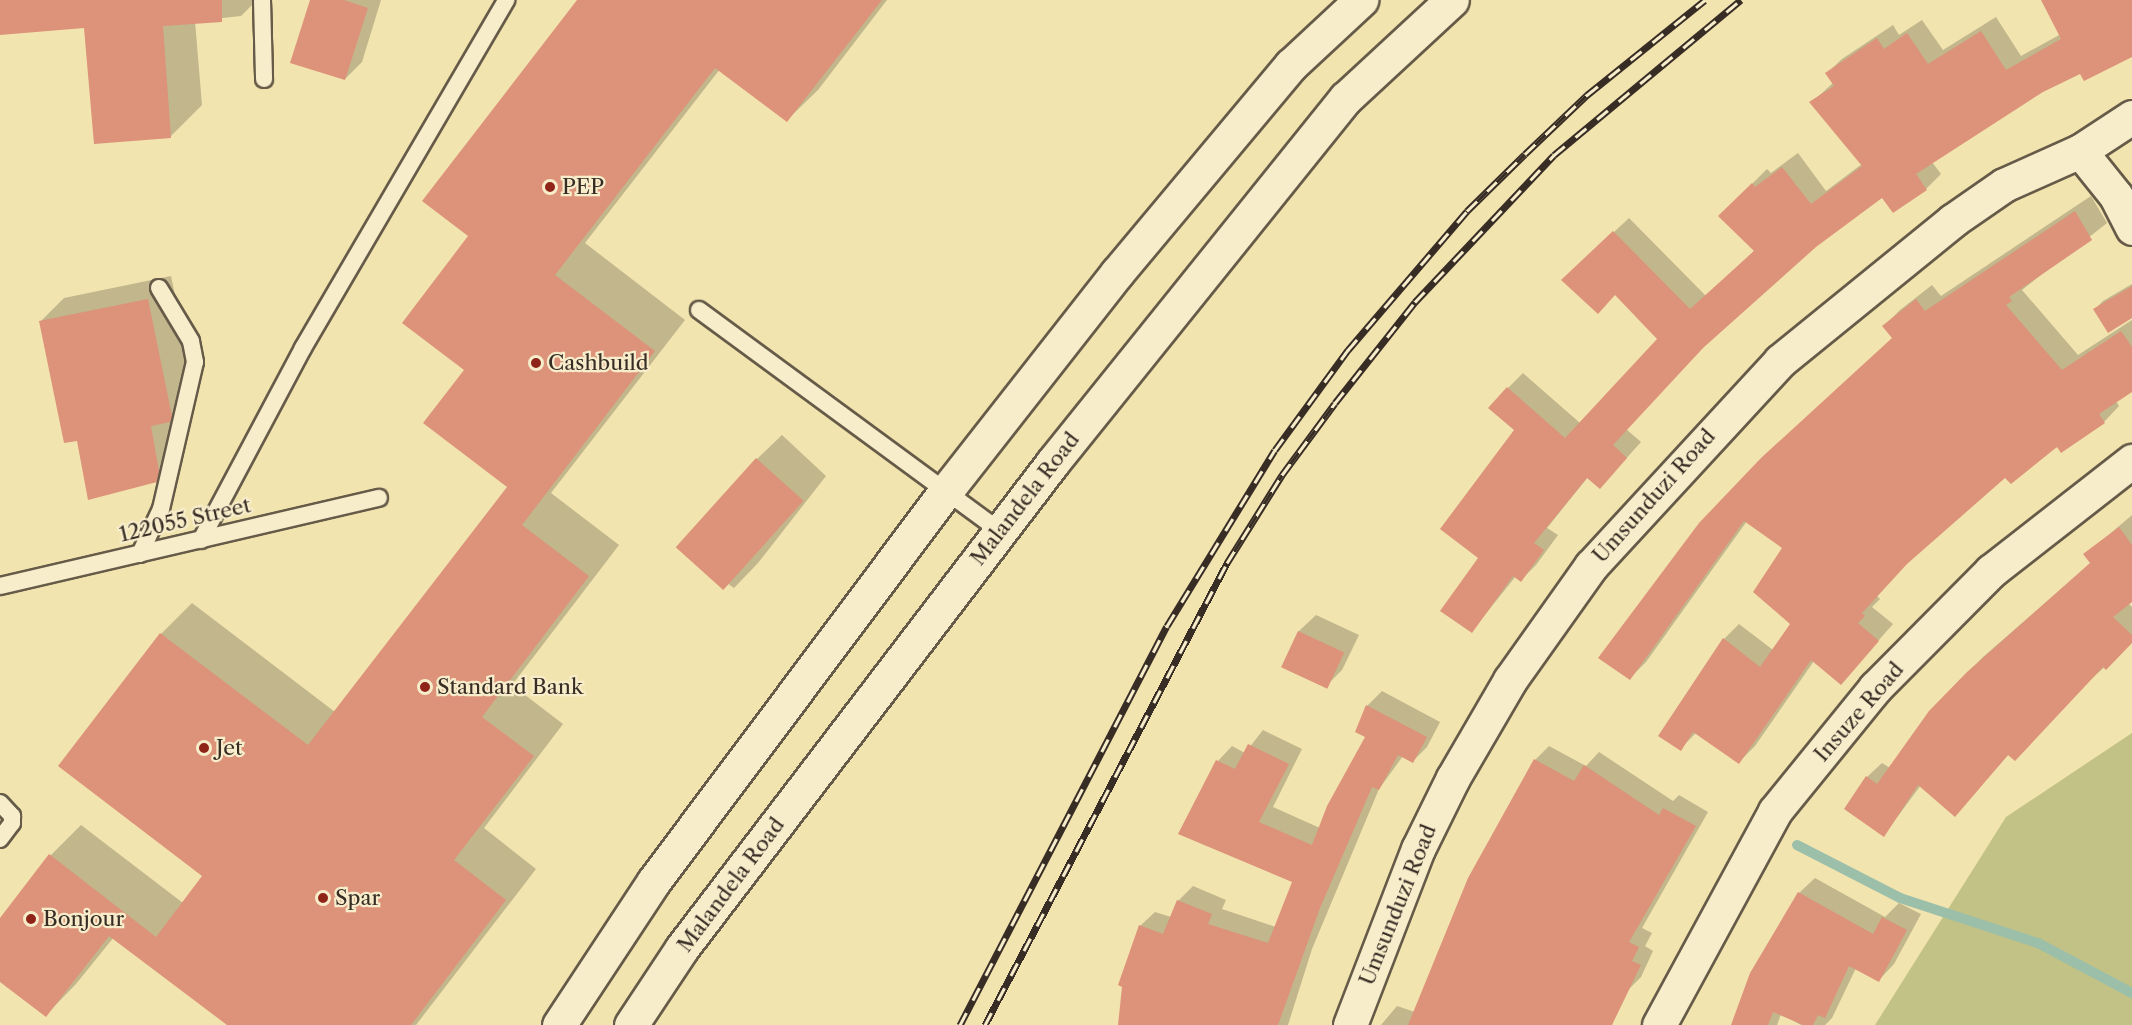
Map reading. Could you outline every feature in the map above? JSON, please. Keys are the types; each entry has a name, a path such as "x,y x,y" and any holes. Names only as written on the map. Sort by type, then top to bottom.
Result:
{"main road":[{"path":"559,1025 654,880 946,491 1117,273 1284,74 1361,0"},
{"name":"Malandela Road","path":"631,1025 689,939 999,531 1346,98 1452,0"},
{"name":"Umsunduzi Road","path":"1350,1025 1418,849 1454,778 1510,680 1590,566 1780,361 1952,221 2004,185 2080,151 2132,117"},
{"path":"2080,151 2116,196 2132,228"},
{"name":"Insuze Road","path":"1659,1025 1776,811 1875,688 1991,571 2132,461"}],"lane":[{"path":"262,0 264,79"},
{"path":"201,540 303,348 506,0"},
{"path":"140,554 161,509 195,362 191,341 159,288"},
{"path":"699,310 999,531"},
{"name":"122055 Street","path":"0,586 379,498"},
{"path":"0,803 12,816 12,823 0,838"}],"green space":[{"path":"2132,733 2132,1025 1875,1025 2006,817"}],"building":[{"path":"0,0 222,0 222,22 163,26 171,138 94,144 84,28 0,35"},
{"path":"310,0 344,0 368,8 345,80 290,63"},
{"path":"577,0 882,0 787,122 715,68 555,275 655,351 522,525 589,576 482,717 534,756 454,860 506,900 411,1025 227,1025 109,936 46,1017 0,982 0,918 49,854 156,937 202,876 58,766 160,633 308,745 507,487 423,423 464,370 402,323 468,236 422,201"},
{"path":"2041,0 2132,0 2132,57 2084,81 2080,74 2043,92 1916,174 1927,190 1893,213 1882,198 1816,247 1703,348 1613,445 1627,458 1600,489 1587,478 1534,543 1544,550 1521,582 1513,576 1472,633 1440,611 1478,558 1440,529 1514,430 1488,408 1507,387 1565,438 1657,339 1615,295 1598,314 1561,280 1613,231 1690,309 1754,251 1718,216 1752,183 1755,187 1782,167 1811,204 1862,166 1809,102 1834,86 1825,73 1877,38 1884,49 1907,33 1928,64 1981,31 2006,70 2061,39"},
{"path":"2075,211 2092,240 2009,297 2012,301 2006,305 2062,370 2121,331 2132,347 2132,392 2099,414 2105,423 2061,453 2057,447 2011,484 2005,478 1907,564 1862,613 1865,616 1858,623 1879,641 1841,685 1811,660 1739,764 1693,732 1681,751 1658,736 1723,638 1760,667 1790,624 1753,592 1782,548 1744,521 1630,680 1598,658 1699,523 1761,458 1892,338 1882,326 1916,299 1925,311"},
{"path":"2132,286 2132,318 2108,333 2093,309"},
{"path":"148,299 172,416 170,422 151,426 159,471 157,482 88,500 77,441 64,443 39,321"},
{"path":"756,458 804,501 723,590 676,547"},
{"path":"2119,527 2132,545 2132,602 2113,617 2132,635 2132,643 2106,670 2103,667 2015,761 2008,755 1955,817 1918,785 1884,837 1844,809 1866,776 1877,784 1929,711 1967,672 2090,563 2083,554"},
{"path":"1298,631 1344,653 1327,689 1281,667"},
{"path":"1366,705 1427,737 1413,763 1398,755 1379,790 1372,787 1320,908 1278,1025 1118,1025 1122,987 1118,985 1139,925 1163,934 1177,900 1212,914 1208,924 1268,943 1292,882 1178,834 1216,760 1235,769 1248,744 1289,764 1259,822 1312,845 1327,806 1365,737 1355,732"},
{"path":"1534,759 1574,781 1584,765 1659,815 1663,808 1696,826 1629,942 1639,947 1632,961 1641,965 1612,1025 1408,1025 1468,878"},
{"path":"1798,892 1873,934 1882,917 1907,930 1879,982 1849,966 1825,1018 1818,1015 1813,1025 1803,1025 1773,1012 1768,1025 1731,1025 1750,973"}],"waterway":[{"path":"1797,845 1900,898 2038,943 2132,993"}],"railway":[{"path":"960,1025 1167,626 1275,450 1348,350 1467,211 1587,95 1705,0"},
{"path":"985,1025 1227,563 1282,475 1335,403 1415,302 1554,155 1741,0"}],"place":[{"name":"PEP","path":"550,187"},
{"name":"Cashbuild","path":"536,363"},
{"name":"Standard Bank","path":"425,687"},
{"name":"Jet","path":"204,748"},
{"name":"Spar","path":"323,898"},
{"name":"Bonjour","path":"31,919"}]}
